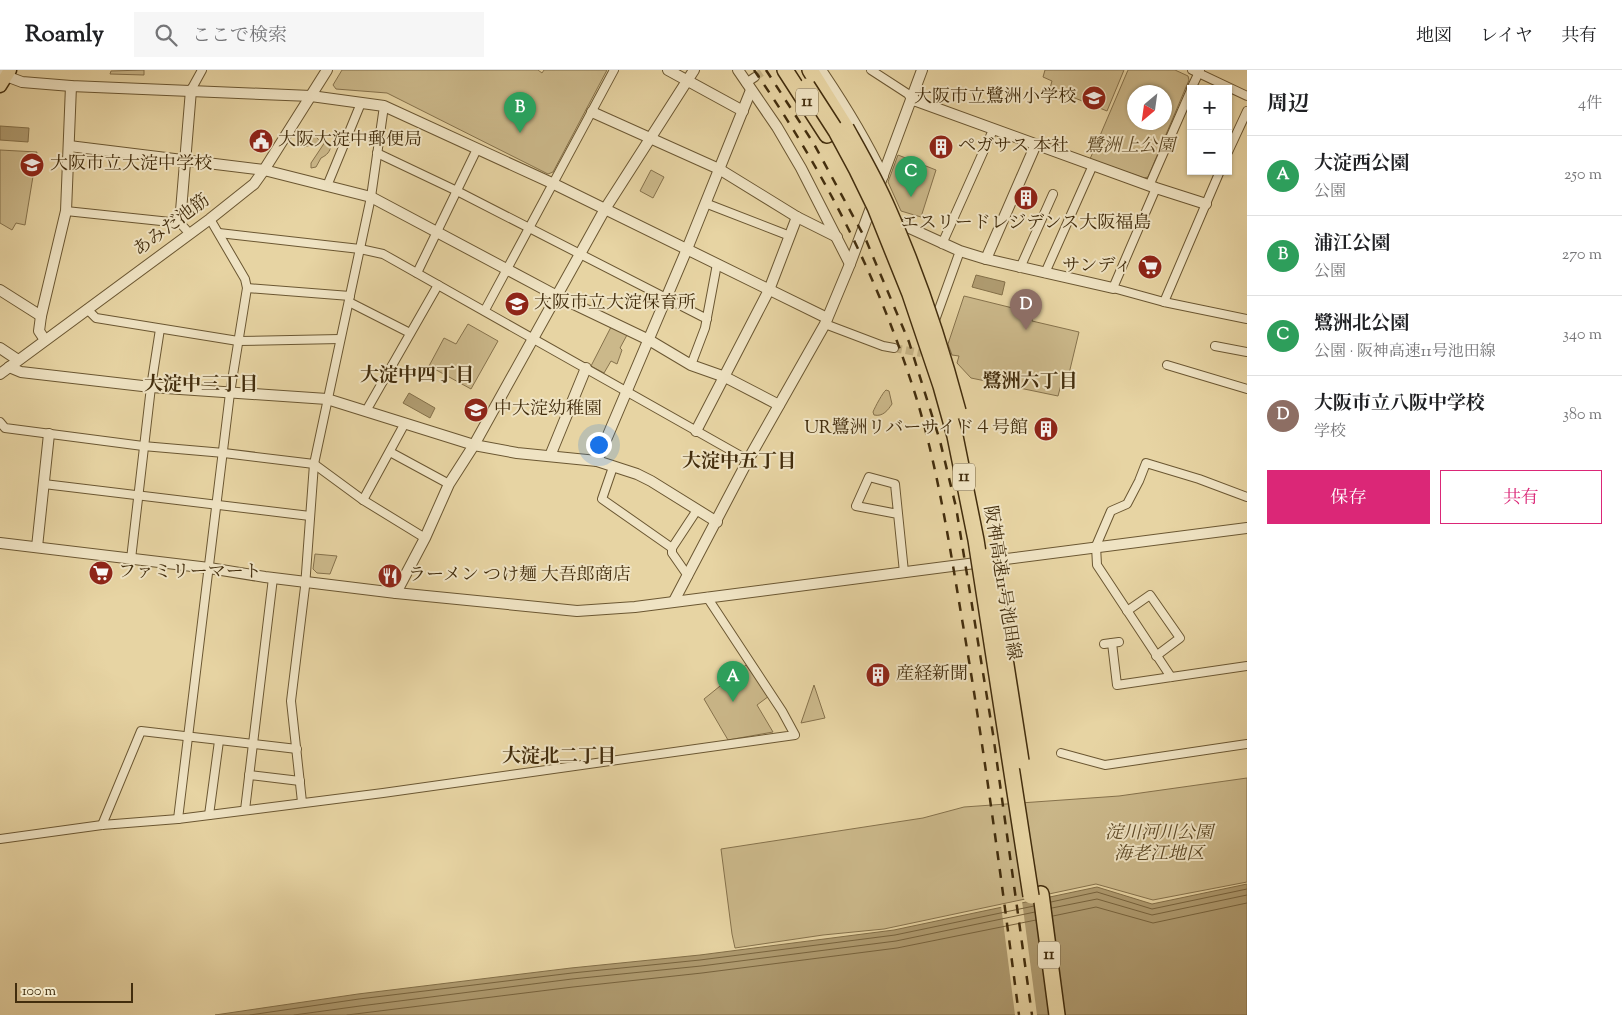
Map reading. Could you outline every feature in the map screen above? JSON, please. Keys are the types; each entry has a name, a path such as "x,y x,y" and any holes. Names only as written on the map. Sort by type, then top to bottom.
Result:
{"highway":[{"name":"11","path":"785,70 832,144 890,245"},
{"name":"阪神高速11号池田線","path":"797,70 836,132 875,207 910,294 955,436 966,486 988,613 1031,896 1046,1015"},
{"name":"阪神高速11号池田線","path":"810,70 846,128 889,210 932,325 951,384 976,484 994,582 1041,894 1056,1015"}],"street":[{"path":"180,223 190,90 202,70"},
{"name":"あみだ池筋","path":"0,374 190,234 254,184 327,70"},
{"path":"485,310 614,70"},
{"path":"668,70 743,111"},
{"path":"396,593 425,538 449,484 474,446 605,209 694,70"},
{"path":"738,70 751,83 801,168 850,264"},
{"path":"821,70 866,141 883,176"},
{"path":"870,70 908,94 911,99 1152,187 1206,204"},
{"path":"674,601 748,460 826,321 870,212 922,70"},
{"path":"1193,85 1197,71 1247,96"},
{"path":"4,75 22,82 70,86 310,96 384,106 554,184 770,290 826,321 883,346 894,348"},
{"path":"596,461 687,249 743,111 751,83"},
{"path":"45,340 39,331 41,316 66,211 70,86"},
{"path":"1113,288 1187,100"},
{"path":"327,186 361,103"},
{"path":"302,802 291,701 306,581 314,464 371,197 384,106"},
{"path":"1232,143 1247,111"},
{"path":"592,112 719,169 797,217 837,237"},
{"path":"942,244 993,130"},
{"path":"986,259 1036,144"},
{"path":"69,146 264,170 371,197 557,296 649,340 691,365 725,377 779,405"},
{"path":"417,273 478,148"},
{"path":"377,153 707,319"},
{"path":"1045,273 1093,165"},
{"path":"1164,302 1218,175"},
{"path":"1020,268 1053,194"},
{"path":"705,203 790,236"},
{"path":"66,211 180,223 190,234"},
{"path":"870,212 942,244 986,259 1113,288 1164,302 1247,319"},
{"path":"696,431 770,290 797,217"},
{"path":"178,819 230,393 248,288 245,279 210,219"},
{"path":"218,233 360,248 383,254 748,460"},
{"path":"921,353 925,347 960,251"},
{"path":"691,365 707,319 717,264"},
{"path":"366,412 438,285"},
{"path":"248,288 349,299 410,333"},
{"path":"0,290 41,316"},
{"path":"87,309 96,318 238,341 340,339"},
{"path":"131,559 151,387 160,329"},
{"path":"1215,346 1247,352"},
{"path":"0,348 18,360"},
{"path":"1167,365 1247,389"},
{"path":"9,367 21,372 151,387 327,399 474,446 517,453 596,461 650,481 717,522"},
{"path":"550,456 586,368"},
{"path":"0,422 5,428 49,434 314,464 364,500 425,538"},
{"path":"364,500 405,423"},
{"path":"36,547 49,434"},
{"path":"390,452 449,484"},
{"path":"1171,677 1096,565 1096,546 1111,511 1127,504 1146,463 1199,479 1247,497"},
{"path":"613,467 602,499 672,548"},
{"path":"898,514 856,506 869,477 895,484 904,572"},
{"path":"44,484 310,516"},
{"path":"688,576 672,553 672,548 697,510"},
{"path":"0,543 396,593 577,611 635,607 1247,528"},
{"path":"245,810 273,578"},
{"path":"1127,611 1150,595 1180,638 1156,656"},
{"path":"0,839 102,825 178,819 383,793 795,735 782,711 707,597"},
{"path":"1112,643 1117,685 1247,666"},
{"path":"102,825 141,731 297,749"},
{"path":"209,815 219,741"},
{"path":"1061,753 1105,765 1247,744"},
{"path":"249,775 300,781"}],"green space":[{"path":"144,70 144,75 110,74 111,71"},
{"path":"342,70 538,70 542,73 544,70 607,70 553,172 548,174 387,93 336,89 333,85"},
{"name":"大阪市立鷺洲小学校","path":"1045,70 1124,70 1107,111 1050,88 1052,81 1043,77"},
{"name":"鷺洲上公園","path":"1128,70 1175,70 1188,76 1189,80 1172,120 1172,85 1127,85 1127,130 1168,130 1148,177 1144,178 1090,159"},
{"path":"301,131 314,135 319,140 317,143 304,147 299,139"},
{"path":"325,142 331,145 329,151 321,158 316,167 311,168 311,163"},
{"path":"0,150 37,152 25,225 16,223 12,230 0,223"},
{"path":"898,155 936,170 921,217 901,211 888,182"},
{"path":"651,170 664,177 653,198 640,191"},
{"path":"964,296 1033,313 1032,321 1079,332 1067,382 1062,381 1058,396 971,378 957,363 959,356 952,355 948,344"},
{"path":"468,324 498,341 471,389 429,366 444,338 456,344"},
{"path":"611,327 627,335 620,348 622,350 617,364 611,361 604,373 591,366"},
{"path":"886,390 889,391 892,404 883,414 874,415 873,412"},
{"path":"315,554 337,556 330,574 317,573 313,569"},
{"path":"746,665 769,696 757,705 773,732 728,740 704,699"},
{"path":"814,685 825,718 801,723"},
{"name":"淀川河川公園 海老江地区","path":"1247,778 1247,882 1153,900 1096,884 884,929 823,935 735,948 721,849 923,818 964,807 1119,796"}],"water":[{"path":"0,126 29,128 28,142 0,140"},
{"path":"976,275 1005,282 1002,295 972,287"},
{"path":"409,393 435,408 430,418 403,403"},
{"path":"1247,884 1247,1015 215,1015 358,994 571,968 700,955 894,930 1097,887 1152,904"}],"pier":[{"path":"1022,901 1037,1015 1015,1015 1001,905"}],"tunnel":[{"path":"755,77 765,70"},
{"path":"894,348 921,353"}],"railway":[{"path":"754,70 780,109 827,188 868,270 902,356 925,428 949,540 971,673 1000,868 1019,1015"},
{"path":"766,70 814,144 866,240 909,342 940,441 956,507 993,734 1032,1015"}],"place":[{"name":"大阪市立鷺洲小学校","path":"1094,98"},
{"name":"浦江公園","path":"520,133"},
{"name":"大阪大淀中郵便局","path":"261,141"},
{"name":"ペガサス 本社","path":"941,147"},
{"name":"大阪市立大淀中学校","path":"32,165"},
{"name":"鷺洲北公園","path":"911,197"},
{"name":"エスリードレジデンス大阪福島","path":"1026,198"},
{"name":"サンディ","path":"1150,267"},
{"name":"大阪市立大淀保育所","path":"517,304"},
{"name":"大阪市立八阪中学校","path":"1026,330"},
{"name":"中大淀幼稚園","path":"476,410"},
{"name":"UR鷺洲リバーサイド４号館","path":"1046,429"},
{"name":"ファミリーマート","path":"101,573"},
{"name":"ラーメン つけ麺 大吾郎商店","path":"390,576"},
{"name":"産経新聞","path":"878,675"},
{"name":"大淀西公園","path":"733,702"}],"district":[{"name":"大淀中四丁目","path":"417,376"},
{"name":"鷺洲六丁目","path":"1030,382"},
{"name":"大淀中三丁目","path":"201,385"},
{"name":"大淀中五丁目","path":"739,462"},
{"name":"大淀北二丁目","path":"559,757"}]}
